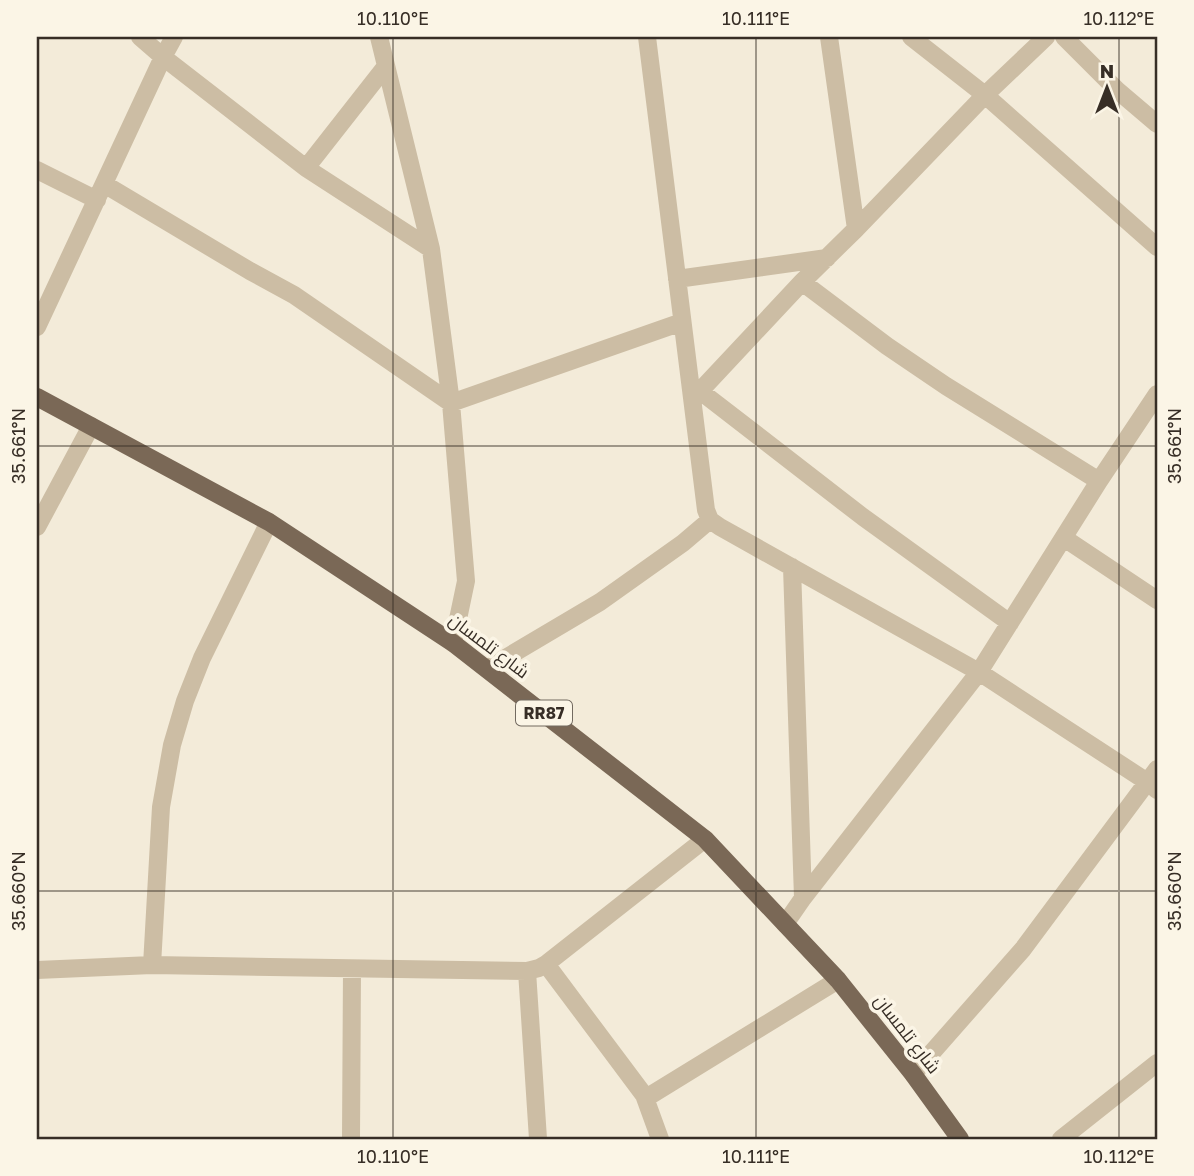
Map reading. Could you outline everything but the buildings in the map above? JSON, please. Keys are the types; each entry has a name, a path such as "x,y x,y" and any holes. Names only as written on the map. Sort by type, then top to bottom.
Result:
{"main road":[{"name":"شارع تلمسان","path":"37,397 270,522 453,643 705,839 838,980 959,1139"}],"street":[{"path":"139,37 306,168 431,249"},
{"path":"37,327 174,37"},
{"path":"379,37 431,249 451,404 466,581 453,643"},
{"path":"647,37 682,322 696,394 706,510 710,520 979,672 1154,781 1023,949 912,1074"},
{"path":"829,37 856,229"},
{"path":"911,37 985,95 1157,247"},
{"path":"696,394 985,95 1046,37"},
{"path":"1063,37 1116,90 1157,124"},
{"path":"306,168 386,66"},
{"path":"37,170 101,192 294,295 451,404"},
{"path":"677,279 827,258"},
{"path":"802,282 887,346 946,386 1099,481"},
{"path":"451,404 682,322"},
{"path":"696,394 1010,623"},
{"path":"785,925 803,898 979,672 1157,394"},
{"path":"37,527 91,426"},
{"path":"487,669 600,602 683,543 710,520"},
{"path":"152,964 160,807 172,745 184,701 202,657 270,522"},
{"path":"1064,538 1157,600"},
{"path":"792,567 803,898"},
{"path":"37,970 152,964 527,971 546,964 705,839"},
{"path":"546,964 646,1098 660,1139"},
{"path":"351,1139 352,969"},
{"path":"527,971 538,1139"},
{"path":"646,1098 838,980"},
{"path":"1061,1139 1157,1063"}]}
